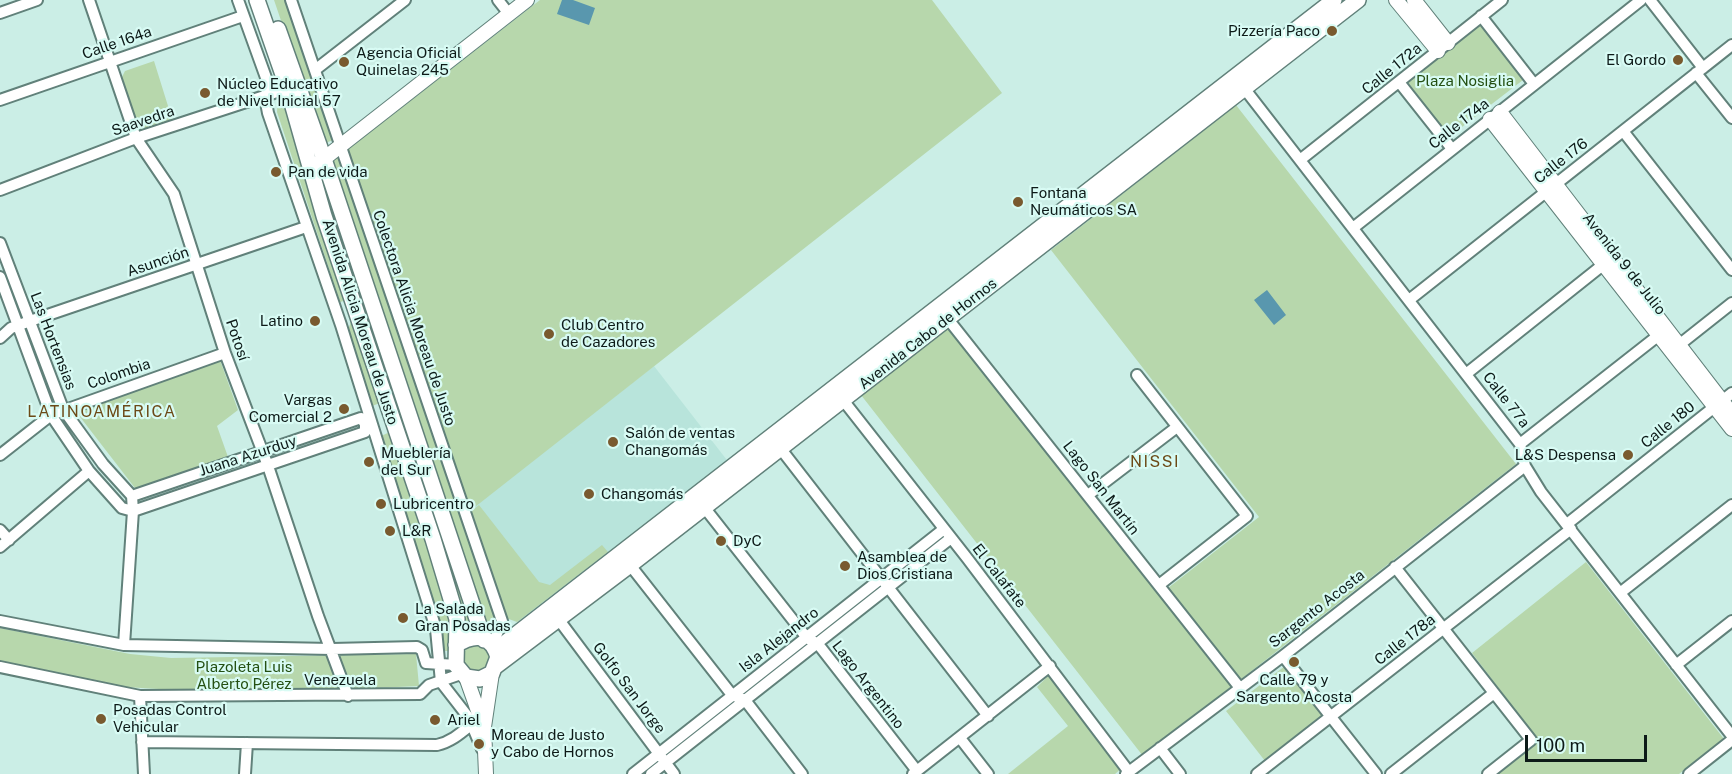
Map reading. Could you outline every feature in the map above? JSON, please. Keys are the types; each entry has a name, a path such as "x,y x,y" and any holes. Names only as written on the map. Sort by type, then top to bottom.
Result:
{"main road":[{"name":"Avenida Alicia Moreau de Justo","path":"257,0 324,159 492,654 478,726"},
{"name":"Avenida Alicia Moreau de Justo","path":"267,0 293,86 311,169 390,416 433,539 457,619 456,645 461,672 478,726 486,768"},
{"path":"311,169 527,0"},
{"name":"Avenida Cabo de Hornos","path":"492,654 559,620 705,507 776,442 843,400 943,313 1334,0"},
{"name":"Avenida Cabo de Hornos","path":"492,654 776,442 1358,0"},
{"path":"1396,0 1443,46"},
{"path":"1414,0 1443,46"},
{"name":"Avenida 9 de Julio","path":"1495,116 1608,261 1679,345 1732,414"},
{"name":"Avenida 9 de Julio","path":"1608,261 1659,335 1723,401 1732,429"},
{"path":"456,645 475,636 480,637 492,654 480,679 461,672"}],"street":[{"path":"0,13 37,0"},
{"name":"Potosí","path":"89,0 135,138 174,194 225,353 268,466 318,616 348,696"},
{"path":"142,742 437,745 478,726 441,682 436,629 369,423 340,325 268,112 266,97 269,86 238,0"},
{"name":"Colectora Alicia Moreau de Justo","path":"291,0 339,147 502,621 492,654"},
{"path":"315,70 405,0"},
{"path":"498,0 509,14"},
{"name":"Calle 172a","path":"1300,160 1502,0"},
{"name":"Calle 174a","path":"1353,228 1641,0"},
{"path":"1650,0 1732,118"},
{"name":"Calle 164a","path":"0,100 243,16"},
{"path":"1481,16 1534,84"},
{"name":"Calle 176","path":"1409,300 1732,45"},
{"path":"1400,82 1452,149"},
{"name":"Saavedra","path":"0,190 135,138 266,97 293,86"},
{"name":"Calle 77a","path":"1244,88 1520,444 1524,466 1541,492 1732,738"},
{"path":"1623,131 1732,270"},
{"name":"Asunción","path":"0,338 11,328 30,321 306,226"},
{"name":"Las Hortensias","path":"0,243 63,409 103,464 132,496"},
{"path":"1466,374 1608,261"},
{"name":"Las Hortensias","path":"0,278 51,415 89,471 122,508 133,511"},
{"path":"340,325 352,300"},
{"path":"1679,345 1732,303"},
{"name":"Lago San Martín","path":"943,313 1240,688"},
{"path":"1520,444 1659,335"},
{"name":"Colombia","path":"0,455 51,415 63,409 225,353"},
{"path":"1137,375 1247,516 1159,585"},
{"name":"El Calafate","path":"843,400 1050,666 1128,773"},
{"name":"Calle 180","path":"1569,527 1723,401"},
{"name":"Juana Azurduy","path":"133,511 365,432 369,423 390,416"},
{"name":"Juana Azurduy","path":"132,496 361,418 369,423"},
{"path":"1088,495 1177,427"},
{"path":"776,442 988,716"},
{"name":"Sargento Acosta","path":"1128,773 1283,656 1524,466"},
{"path":"0,530 4,543 89,471"},
{"path":"124,645 133,511 132,496"},
{"path":"1620,593 1732,505"},
{"name":"Lago Argentino","path":"705,507 807,638 818,644 915,772"},
{"name":"Calle 178a","path":"1257,774 1569,527"},
{"name":"Isla Alejandro","path":"633,774 662,758 745,700 818,644 885,584 947,534"},
{"path":"630,565 732,695 745,700 802,774"},
{"path":"1395,567 1531,740 1488,774"},
{"name":"Isla Alejandro","path":"651,774 662,758 732,695 807,638 885,584"},
{"name":"Golfo San Jorge","path":"559,620 674,774"},
{"name":"Venezuela","path":"0,621 124,645 332,649 417,647 422,650 426,663 439,664"},
{"path":"1676,664 1732,621"},
{"path":"1283,656 1376,774"},
{"path":"439,664 461,672"},
{"path":"915,772 1050,666"},
{"name":"Venezuela","path":"0,667 140,696 420,694 429,685 461,672"},
{"path":"1391,774 1494,693"},
{"path":"140,696 144,774"},
{"path":"960,738 988,774"},
{"path":"1689,774 1732,738"},
{"path":"245,774 247,743"},
{"path":"1160,748 1180,774"}],"shaded area":[{"path":"562,0 573,0 595,8 589,25 557,14"},
{"path":"1267,290 1286,315 1274,325 1254,300"},
{"name":"Changomás","path":"654,366 730,464 521,623 507,614 467,510"}],"green space":[{"path":"274,0 290,0 338,138 323,144"},
{"name":"Club Centro de Cazadores","path":"540,0 932,0 1002,93 466,514 342,154"},
{"name":"Plaza Nosiglia","path":"1480,24 1523,80 1449,137 1407,81"},
{"path":"154,61 173,122 143,131 136,128 121,79 125,71"},
{"path":"286,93 347,300 340,302 277,112 278,99"},
{"path":"1236,105 1516,464 1143,756 861,395 949,327 1159,595 1259,517 1051,250"},
{"path":"339,154 497,626 483,620 328,161"},
{"path":"325,169 476,629 462,636 315,173"},
{"path":"353,316 380,403 372,406 348,330"},
{"path":"220,360 238,410 217,426 228,457 135,488 77,413"},
{"path":"390,432 450,615 451,651 442,651 439,621 381,436"},
{"path":"479,505 539,582 550,585 602,545 608,552 517,622 506,618 468,514"},
{"path":"1586,562 1724,739 1679,774 1491,774 1537,739 1472,653"},
{"name":"Plazoleta Luis Alberto Pérez","path":"0,628 130,654 171,658 416,654 419,686 242,694 125,687 0,665"},
{"path":"472,644 482,644 493,653 486,671 472,673 466,666 464,654"},
{"path":"1285,666 1324,716 1265,761 1226,711"},
{"path":"1049,675 1122,768 1115,774 1008,774 1068,726 1037,687"}],"place":[{"name":"Pizzería Paco","path":"1332,31"},
{"name":"El Gordo","path":"1678,60"},
{"name":"Agencia Oficial Quinelas 245","path":"344,62"},
{"name":"Núcleo Educativo de Nivel Inicial 57","path":"205,93"},
{"name":"Pan de vida","path":"276,172"},
{"name":"Fontana Neumáticos SA","path":"1018,202"},
{"name":"Latino","path":"315,321"},
{"name":"Club Centro de Cazadores","path":"549,334"},
{"name":"Vargas Comercial 2","path":"344,409"},
{"name":"Salón de ventas Changomás","path":"613,442"},
{"name":"L&S Despensa","path":"1628,455"},
{"name":"Mueblería del Sur","path":"369,462"},
{"name":"Changomás","path":"589,494"},
{"name":"Lubricentro","path":"381,504"},
{"name":"L&R","path":"390,531"},
{"name":"DyC","path":"721,541"},
{"name":"Asamblea de Dios Cristiana","path":"845,566"},
{"name":"La Salada Gran Posadas","path":"403,618"},
{"name":"Calle 79 y Sargento Acosta","path":"1294,662"},
{"name":"Posadas Control Vehicular","path":"101,719"},
{"name":"Ariel","path":"435,720"},
{"name":"Moreau de Justo y Cabo de Hornos","path":"479,744"}],"district":[{"name":"LATINOAMÉRICA","path":"102,412"},
{"name":"NISSI","path":"1155,462"}]}
